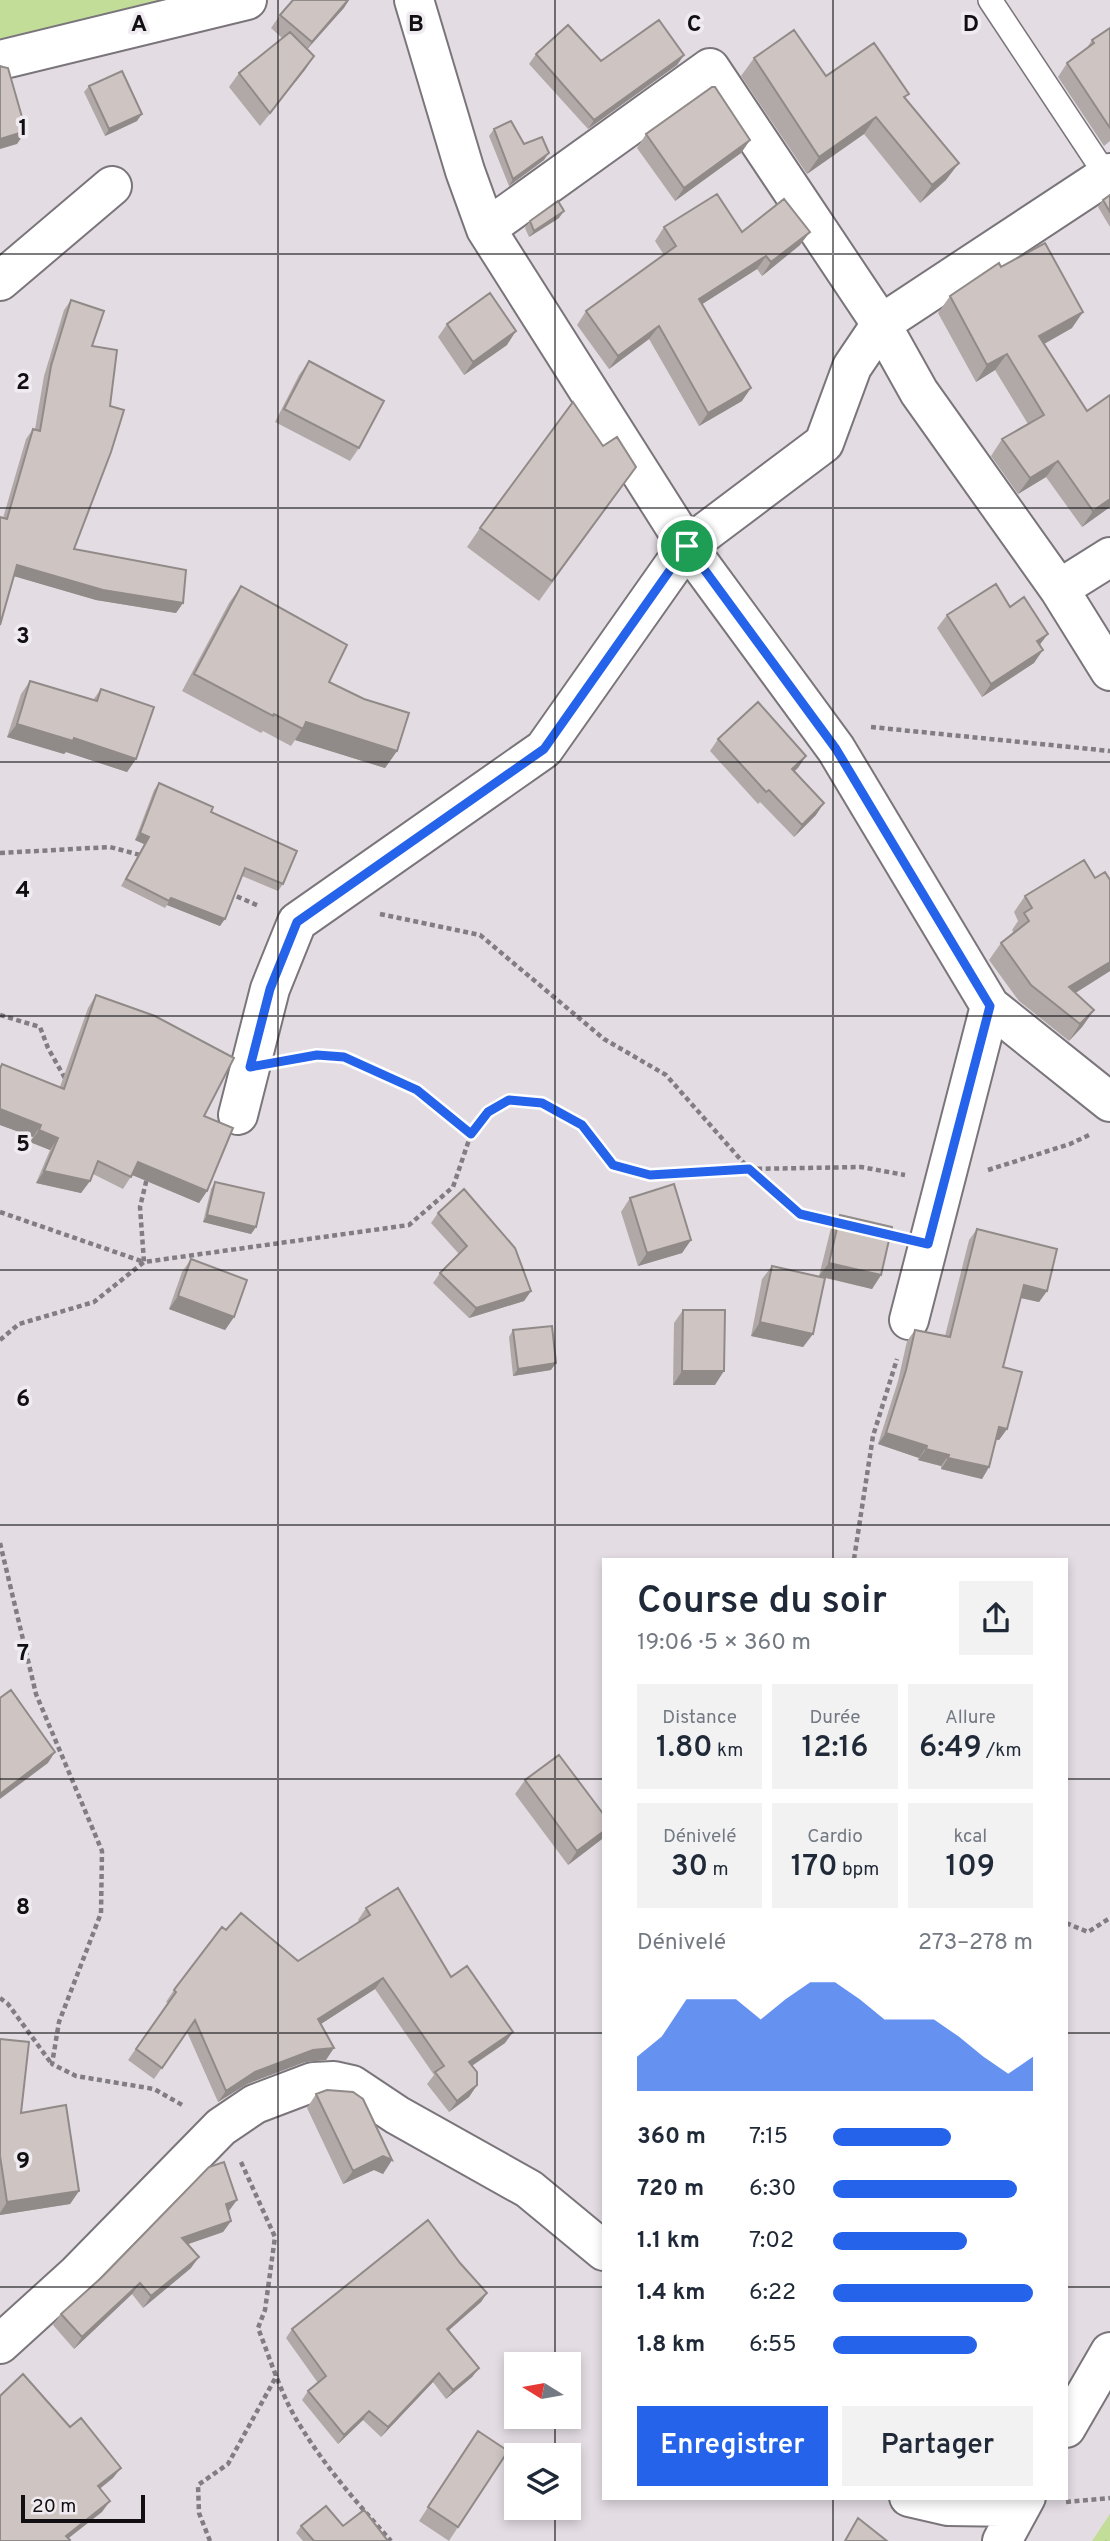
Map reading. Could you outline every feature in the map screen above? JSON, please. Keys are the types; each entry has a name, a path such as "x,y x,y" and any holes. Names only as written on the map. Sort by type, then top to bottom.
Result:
{"street":[{"path":"0,60 247,0"},
{"path":"414,0 465,171 486,229 687,546 836,749 990,1006 1105,1115"},
{"path":"486,229 710,68 881,324 919,392 1059,589 1110,671"},
{"path":"238,1115 270,989 297,922 544,749 687,546 824,443 852,368 881,324 1108,174"},
{"path":"0,281 112,186"},
{"path":"1059,589 1110,556"},
{"path":"909,1320 990,1006"},
{"path":"0,2344 77,2274 221,2127 255,2104 313,2082 334,2081 352,2085 397,2115 529,2189 602,2249"},
{"path":"1068,2425 1110,2352"},
{"path":"922,2500 948,2506 1023,2502"},
{"path":"1003,2541 1023,2502"}],"lane":[{"path":"990,0 1108,174"}],"path":[{"path":"815,720 1110,751"},
{"path":"0,853 110,847 146,857"},
{"path":"222,890 297,922"},
{"path":"378,914 480,935 604,1039 666,1075 749,1169 800,1214 851,1226"},
{"path":"0,1015 40,1027 58,1066 71,1085"},
{"path":"250,1067 317,1055 344,1057 417,1090 471,1134"},
{"path":"0,1212 144,1262 409,1225 453,1187 471,1134 488,1112 509,1100 542,1103 582,1125 613,1165 650,1175 749,1169 861,1167 946,1183 1070,1144 1105,1115"},
{"path":"144,1262 140,1207 149,1170"},
{"path":"0,1340 19,1324 94,1302 144,1262"},
{"path":"854,1558 873,1436 909,1320"},
{"path":"0,1543 36,1694 102,1851 101,1913 58,2022 52,2064"},
{"path":"1068,1924 1087,1932 1110,1918"},
{"path":"0,1998 8,2004 52,2064 76,2076 154,2089 221,2127 246,2170 275,2237 265,2309 258,2328 277,2375 300,2426 354,2500 391,2541"},
{"path":"210,2541 199,2513 198,2485 228,2464 277,2375"}],"green space":[{"path":"0,0 185,0 0,39"},
{"path":"1110,2514 1110,2541 1092,2541"}],"building":[{"path":"293,0 348,0 312,42 280,15"},
{"path":"659,20 684,55 594,120 536,54 568,25 601,61"},
{"path":"1110,28 1110,128 1067,63"},
{"path":"794,30 826,76 874,43 909,94 904,97 959,163 932,185 876,117 819,157 754,58"},
{"path":"290,32 314,56 270,113 239,73"},
{"path":"0,66 8,68 26,131 0,139"},
{"path":"122,71 142,114 109,129 89,86"},
{"path":"715,87 750,140 684,188 646,134"},
{"path":"511,121 524,144 542,137 549,153 513,179 494,129"},
{"path":"717,194 742,232 784,199 810,232 771,262 766,256 699,299 751,388 708,413 659,326 618,356 586,311 676,246 664,227"},
{"path":"1110,195 1110,212 1103,200"},
{"path":"558,201 564,211 534,231 530,221"},
{"path":"1045,243 1083,312 1039,336 1087,411 1110,395 1110,499 1093,511 1058,461 1030,478 1002,439 1044,415 1007,354 987,365 950,296 999,263 1001,267"},
{"path":"490,293 516,331 473,362 447,324"},
{"path":"71,300 104,311 92,346 117,350 110,406 124,410 74,549 186,570 183,603 103,590 17,565 0,625 0,517 7,519 33,429 40,431 51,366"},
{"path":"309,361 384,401 359,448 284,409"},
{"path":"573,402 603,446 617,437 636,467 552,581 480,528"},
{"path":"996,584 1010,607 1024,597 1048,634 1037,641 1043,650 991,684 947,615"},
{"path":"241,586 347,645 329,682 364,699 409,713 397,751 306,722 303,729 194,674"},
{"path":"30,681 97,701 101,689 154,707 136,759 74,738 73,741 17,724"},
{"path":"758,702 806,756 792,769 824,803 802,825 769,790 766,792 718,739"},
{"path":"159,783 213,807 211,812 297,851 283,884 245,868 225,919 171,898 169,901 126,879 149,837 140,833"},
{"path":"1084,860 1095,878 1105,872 1110,880 1110,962 1069,987 1094,1010 1080,1024 1031,985 1001,943 1029,921 1024,913 1032,908 1025,896"},
{"path":"96,995 155,1016 234,1058 204,1116 233,1128 207,1191 138,1162 131,1177 98,1161 90,1181 44,1171 58,1138 39,1130 41,1125 0,1109 2,1064 64,1089"},
{"path":"215,1182 264,1193 256,1227 207,1215"},
{"path":"674,1184 691,1240 647,1253 630,1198"},
{"path":"464,1189 515,1248 531,1291 476,1308 440,1273 467,1246 438,1213"},
{"path":"840,1215 892,1227 881,1275 829,1263"},
{"path":"977,1229 1057,1249 1047,1291 1024,1285 1003,1367 1022,1372 1007,1429 999,1427 989,1467 948,1458 949,1455 926,1449 927,1446 886,1433 906,1370 915,1330 950,1337"},
{"path":"191,1259 247,1280 234,1317 178,1296"},
{"path":"772,1266 825,1278 813,1334 760,1322"},
{"path":"683,1310 725,1310 724,1371 682,1371"},
{"path":"552,1326 556,1363 518,1369 513,1330"},
{"path":"11,1690 55,1752 0,1794 0,1698"},
{"path":"559,1755 602,1812 602,1832 577,1851 525,1780"},
{"path":"398,1888 451,1977 467,1966 513,2032 469,2062 477,2072 477,2085 457,2101 435,2072 444,2066 383,1978 318,2019 334,2048 313,2050 255,2072 226,2091 195,2020 162,2068 136,2049 176,1992 174,1990 222,1927 226,1930 241,1913 298,1961 370,1915 366,1908"},
{"path":"0,2039 29,2042 21,2113 66,2105 79,2191 7,2202 0,2156"},
{"path":"327,2090 353,2092 363,2099 392,2160 383,2156 353,2171 316,2094"},
{"path":"224,2162 237,2200 226,2204 231,2221 182,2238 199,2257 151,2296 140,2283 82,2337 61,2314 101,2278 209,2167"},
{"path":"428,2220 460,2263 487,2293 447,2329 479,2368 453,2390 439,2373 388,2427 369,2411 344,2435 308,2391 326,2376 292,2329"},
{"path":"23,2374 70,2427 81,2418 121,2468 98,2486 110,2501 66,2536 69,2541 0,2541 0,2396"},
{"path":"478,2431 504,2448 504,2457 458,2527 428,2507"},
{"path":"326,2506 343,2526 364,2510 388,2541 314,2541 301,2526"},
{"path":"858,2518 887,2541 845,2541"}],"route":[{"path":"687,546 836,749 990,1006 928,1244 800,1214 749,1169 650,1175 613,1165 582,1125 542,1103 509,1100 488,1112 471,1134 417,1090 344,1057 317,1055 250,1067 270,989 297,922 544,749 687,546"}]}
